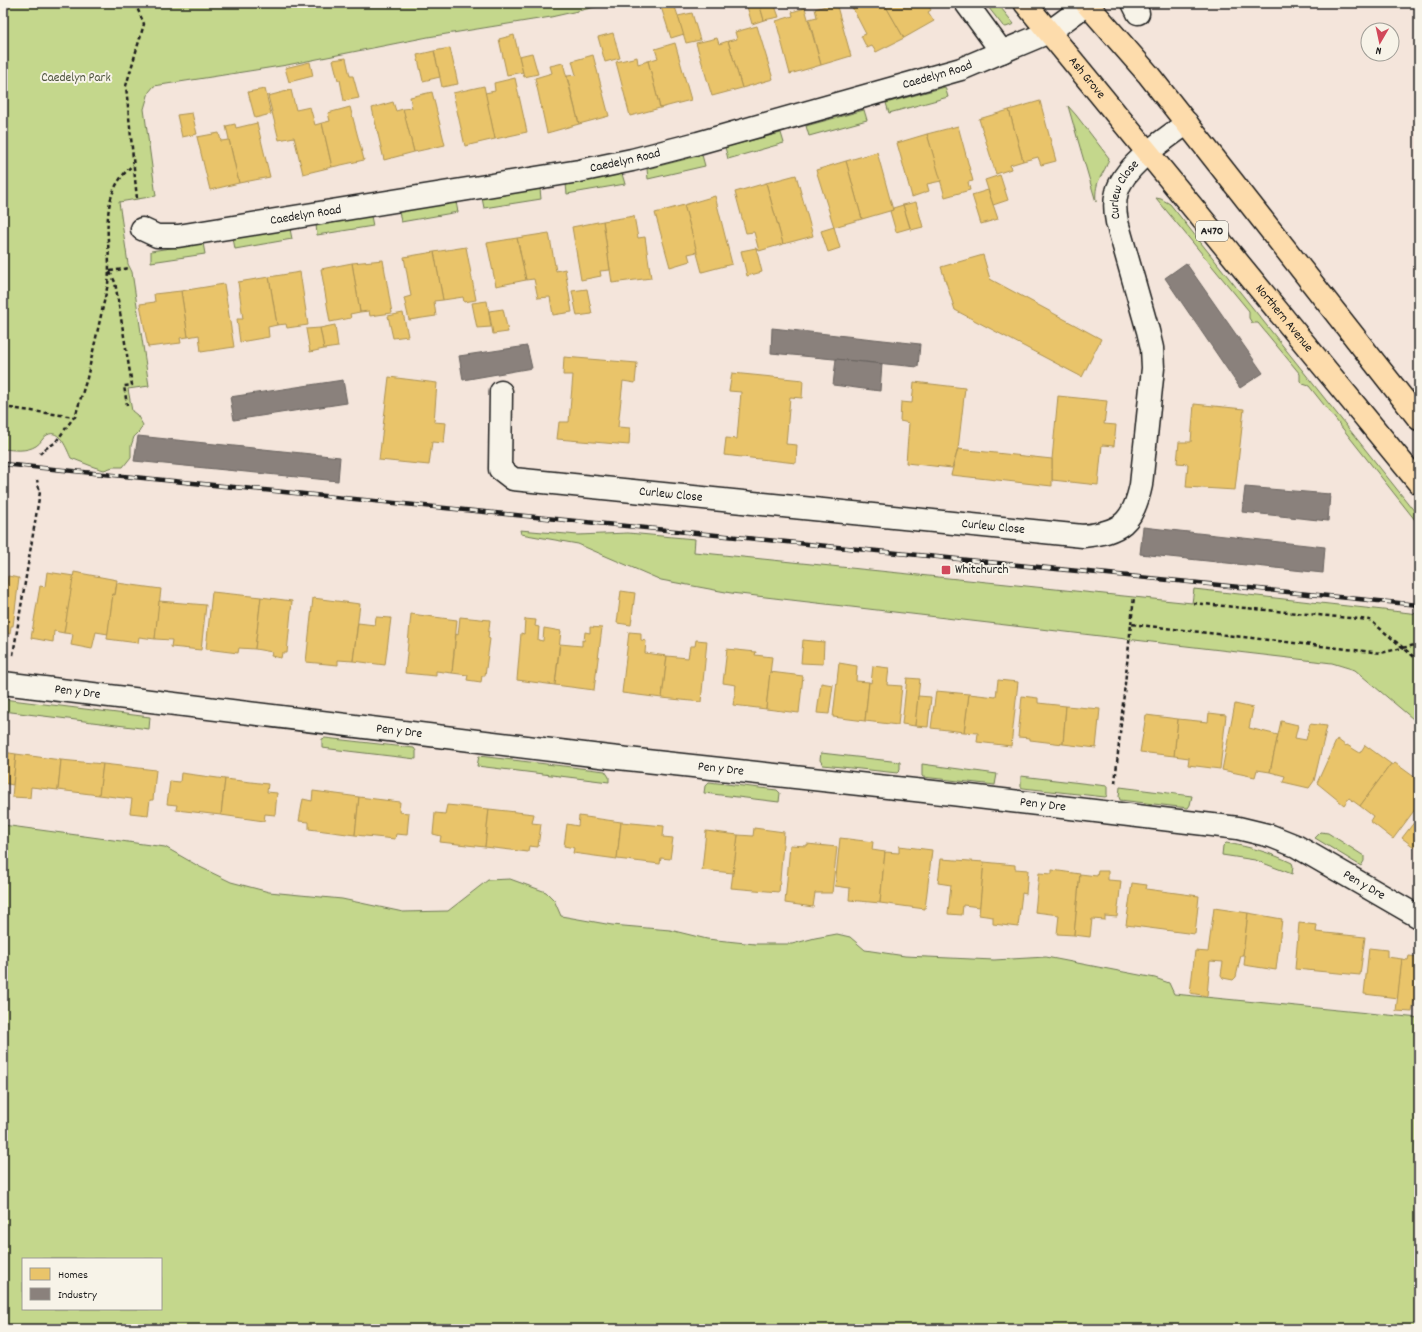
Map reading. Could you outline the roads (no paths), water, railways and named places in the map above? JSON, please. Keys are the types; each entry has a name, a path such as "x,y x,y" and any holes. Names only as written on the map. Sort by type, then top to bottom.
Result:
{"highway":[{"name":"Ash Grove","path":"1026,3 1148,153"},
{"path":"1087,3 1130,52 1187,123 1419,419"},
{"name":"Northern Avenue","path":"1148,153 1193,209 1277,308 1419,483"}],"street":[{"path":"966,3 1002,52"},
{"name":"Caedelyn Road","path":"142,229 157,236 178,236 594,168 632,160 943,75 976,64 1049,32 1087,3"},
{"name":"Curlew Close","path":"501,392 500,469 513,479 1083,536 1101,534 1117,528 1130,518 1138,503 1153,368 1152,348 1117,222 1115,202 1117,191 1132,166 1187,123"},
{"name":"Pen y Dre","path":"3,683 609,757 952,794 1238,828 1271,836 1296,846 1419,917"}],"railway":[{"path":"3,464 1419,605"}],"place":[{"name":"Whitchurch","path":"946,570"}],"park label":[{"name":"Caedelyn Park","path":"76,78"}]}
